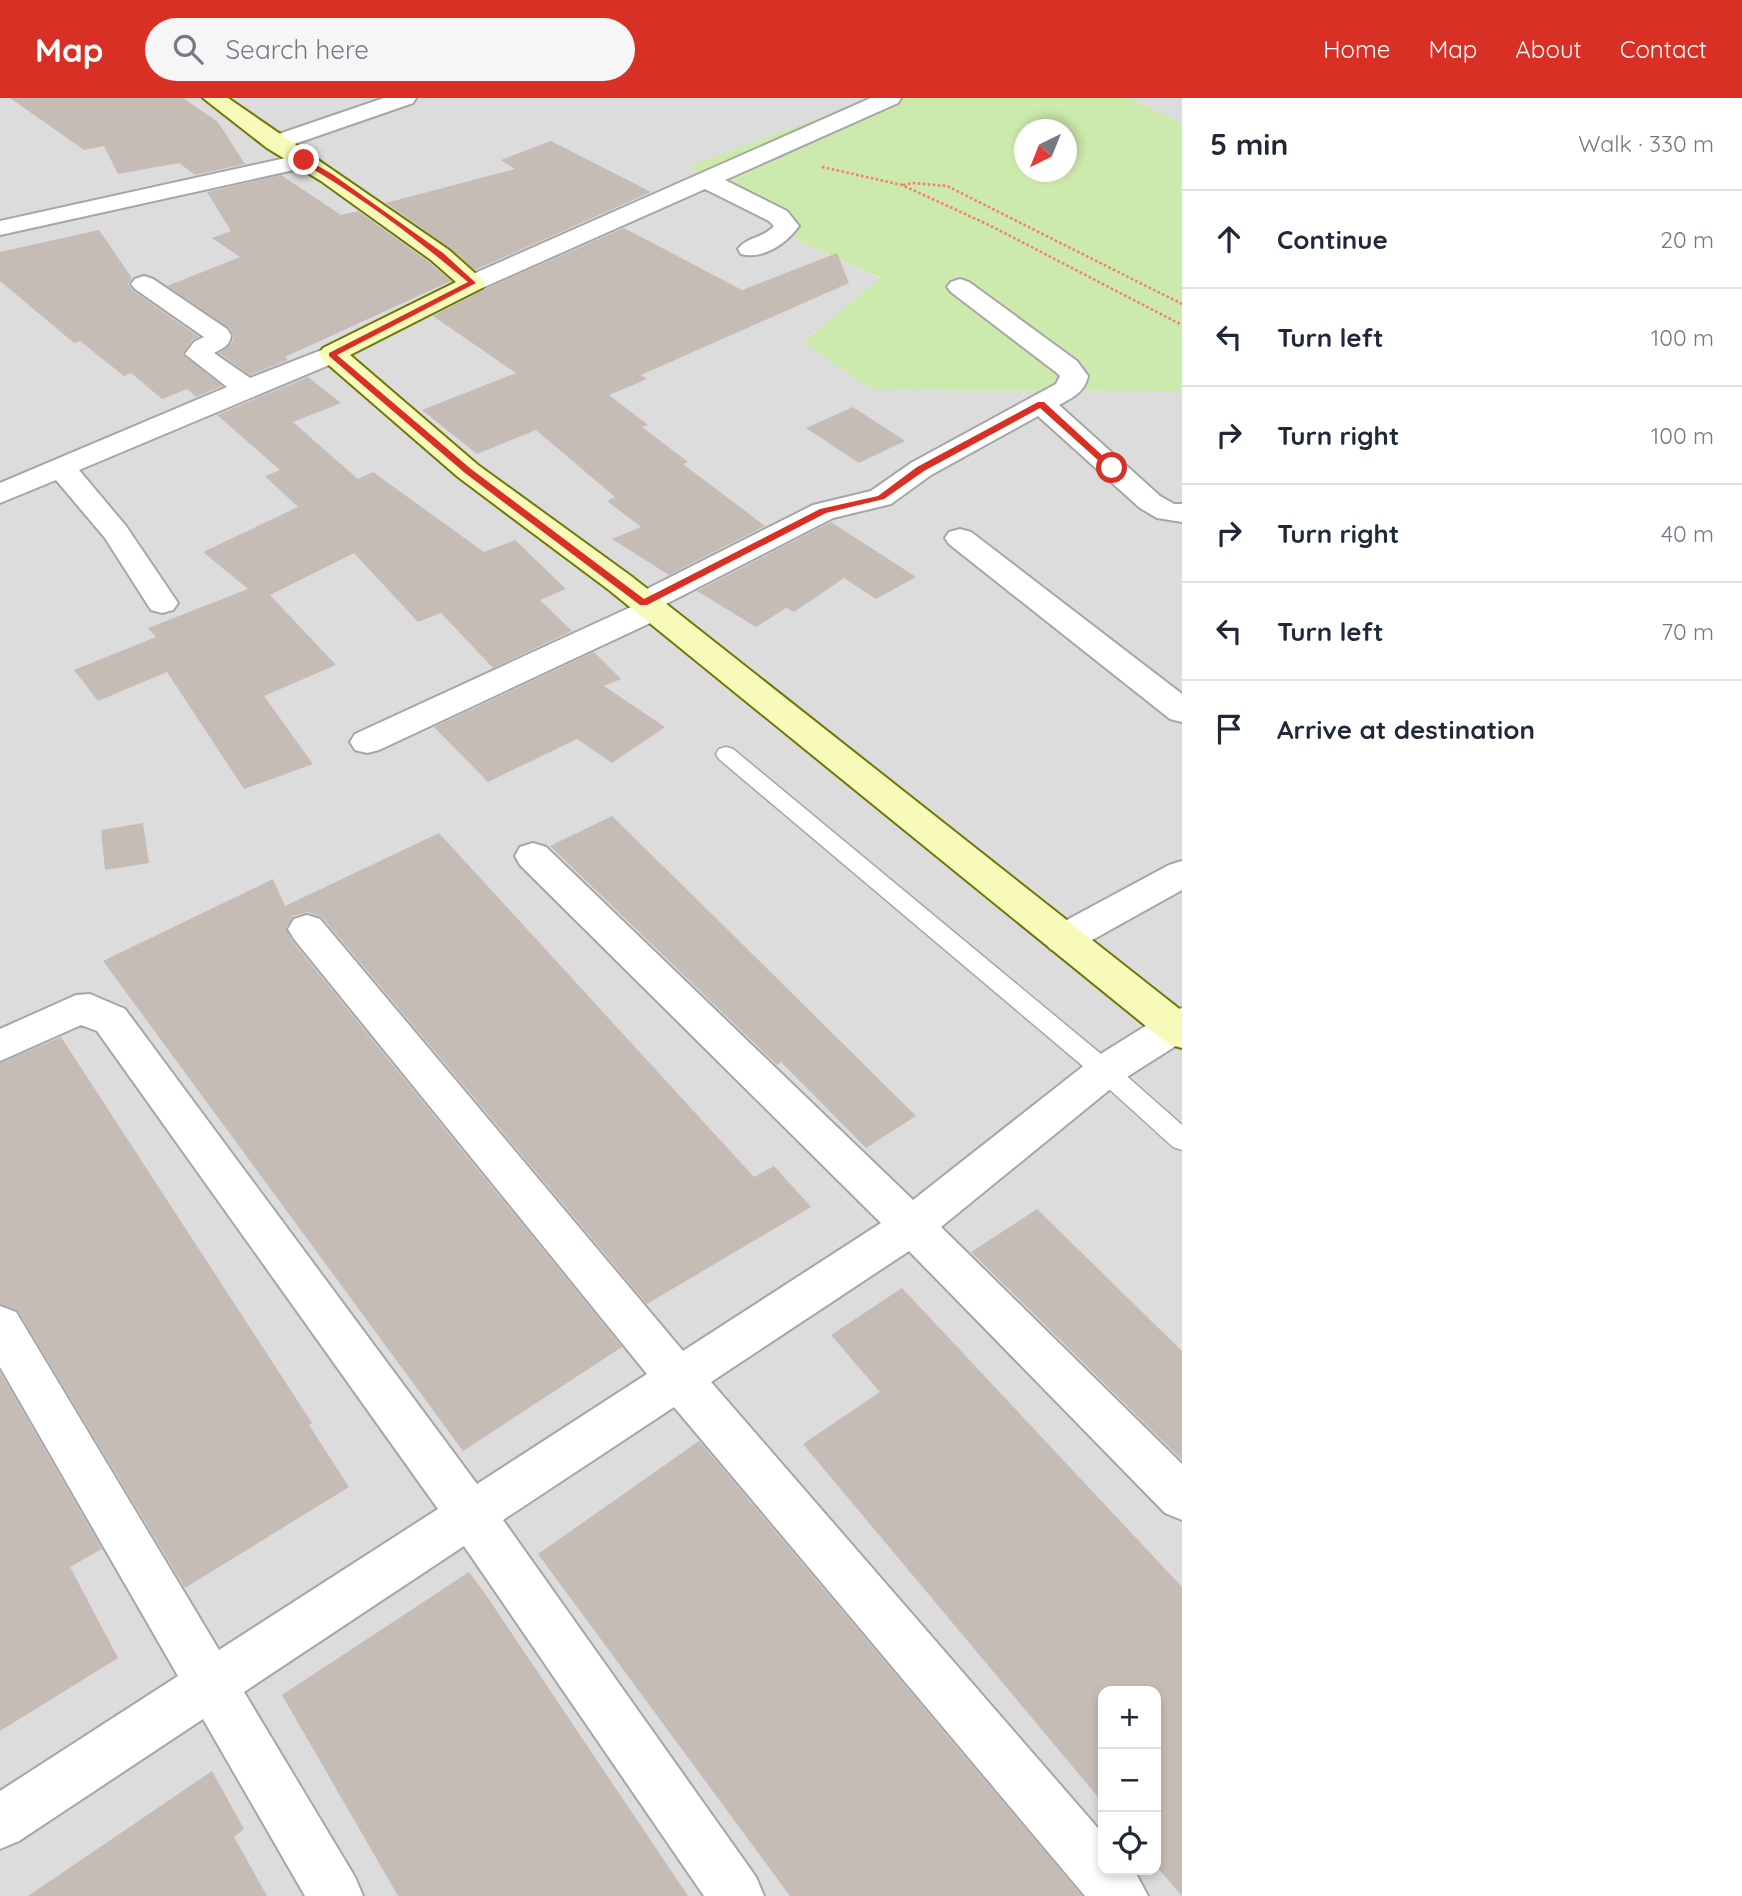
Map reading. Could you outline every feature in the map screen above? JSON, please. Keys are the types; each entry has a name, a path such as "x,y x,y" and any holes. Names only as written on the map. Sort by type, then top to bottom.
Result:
{"street":[{"path":"215,98 275,143 329,176 429,247 472,283"},
{"path":"275,143 405,98"},
{"path":"0,495 144,430 332,354 472,283 890,98"},
{"path":"0,228 304,160"},
{"path":"704,180 778,216 787,226 778,237 750,249"},
{"path":"144,284 218,335 217,341 203,348 198,354 248,389"},
{"path":"368,742 648,606 823,511 881,498 920,469 1066,390 1073,383 1074,376 1049,354 960,287"},
{"path":"0,1822 210,1682 912,1226 1105,1071 1180,1028 1063,939 648,606 468,471 332,354"},
{"path":"1041,404 1150,502 1167,512 1182,513"},
{"path":"61,468 93,500 121,537 162,603"},
{"path":"960,538 1182,711"},
{"path":"533,856 912,1226 1182,1497"},
{"path":"1063,939 1182,874"},
{"path":"307,929 678,1378 1121,1896"},
{"path":"0,1046 76,1010 90,1009 111,1020 470,1514 737,1896"},
{"path":"0,1326 336,1896"}],"lane":[{"path":"726,754 1105,1071 1182,1140"}],"path":[{"path":"767,154 902,185 989,225 1182,325"},
{"path":"902,185 913,183 947,187 1182,304"}],"shaded area":[{"path":"0,98 871,98 690,166 801,242 882,279 803,341 872,390 1182,391 1182,1896 0,1896"},
{"path":"1129,98 1182,98 1182,123"}],"green space":[{"path":"871,98 1129,98 1182,123 1182,391 872,390 803,342 881,278 801,242 689,166"}],"building":[{"path":"10,98 183,98 218,122 245,164 195,175 179,163 118,174 104,146 84,150"},
{"path":"551,141 651,192 475,270 450,248 386,203 515,169 501,160"},
{"path":"281,175 341,215 358,211 451,281 285,357 288,360 250,375 219,353 232,343 234,335 229,328 167,286 240,257 212,238 231,231 207,192"},
{"path":"624,228 742,290 837,253 849,283 641,375 647,379 609,395 648,425 642,427 688,462 683,464 765,526 669,575 612,539 641,527 607,501 615,497 536,430 477,454 422,410 516,373 433,316 483,290"},
{"path":"99,230 132,278 128,284 133,291 199,337 192,340 182,354 222,386 196,397 187,389 162,399 131,373 124,376 80,341 74,343 0,281 0,252"},
{"path":"308,377 341,403 293,422 358,479 373,472 484,552 515,540 566,589 540,600 572,631 493,668 441,613 418,622 354,553 270,595 336,665 264,696 313,764 244,789 167,672 98,701 74,670 156,637 148,628 248,589 203,552 298,507 265,476 280,470 217,415"},
{"path":"853,407 905,441 859,463 806,428"},
{"path":"831,522 916,577 876,599 844,578 794,612 786,608 756,627 697,591"},
{"path":"594,652 621,679 604,686 665,727 612,763 577,739 488,782 434,727"},
{"path":"612,816 916,1116 866,1148 781,1062 777,1065 550,846"},
{"path":"143,823 149,863 105,870 101,830"},
{"path":"439,833 754,1177 774,1166 811,1207 647,1304 322,917 308,912 293,916 286,928 292,941 622,1347 463,1451 103,961 273,879 285,906"},
{"path":"61,1037 312,1423 309,1425 349,1487 185,1588 18,1311 0,1304 0,1063"},
{"path":"1037,1209 1182,1351 1182,1460 971,1252"},
{"path":"902,1288 1182,1587 1182,1896 1161,1872 1161,1686 1098,1686 1098,1797 803,1444 880,1392 831,1335"},
{"path":"0,1372 102,1549 70,1567 118,1658 0,1731"},
{"path":"699,1441 1082,1896 790,1896 538,1554"},
{"path":"469,1572 688,1896 398,1896 282,1695"},
{"path":"212,1771 244,1829 234,1837 267,1896 28,1896"}],"route":[{"path":"304,160 440,255 472,283 332,354 468,471 620,583 643,603 823,511 881,498 920,469 1041,404 1112,468"}]}
